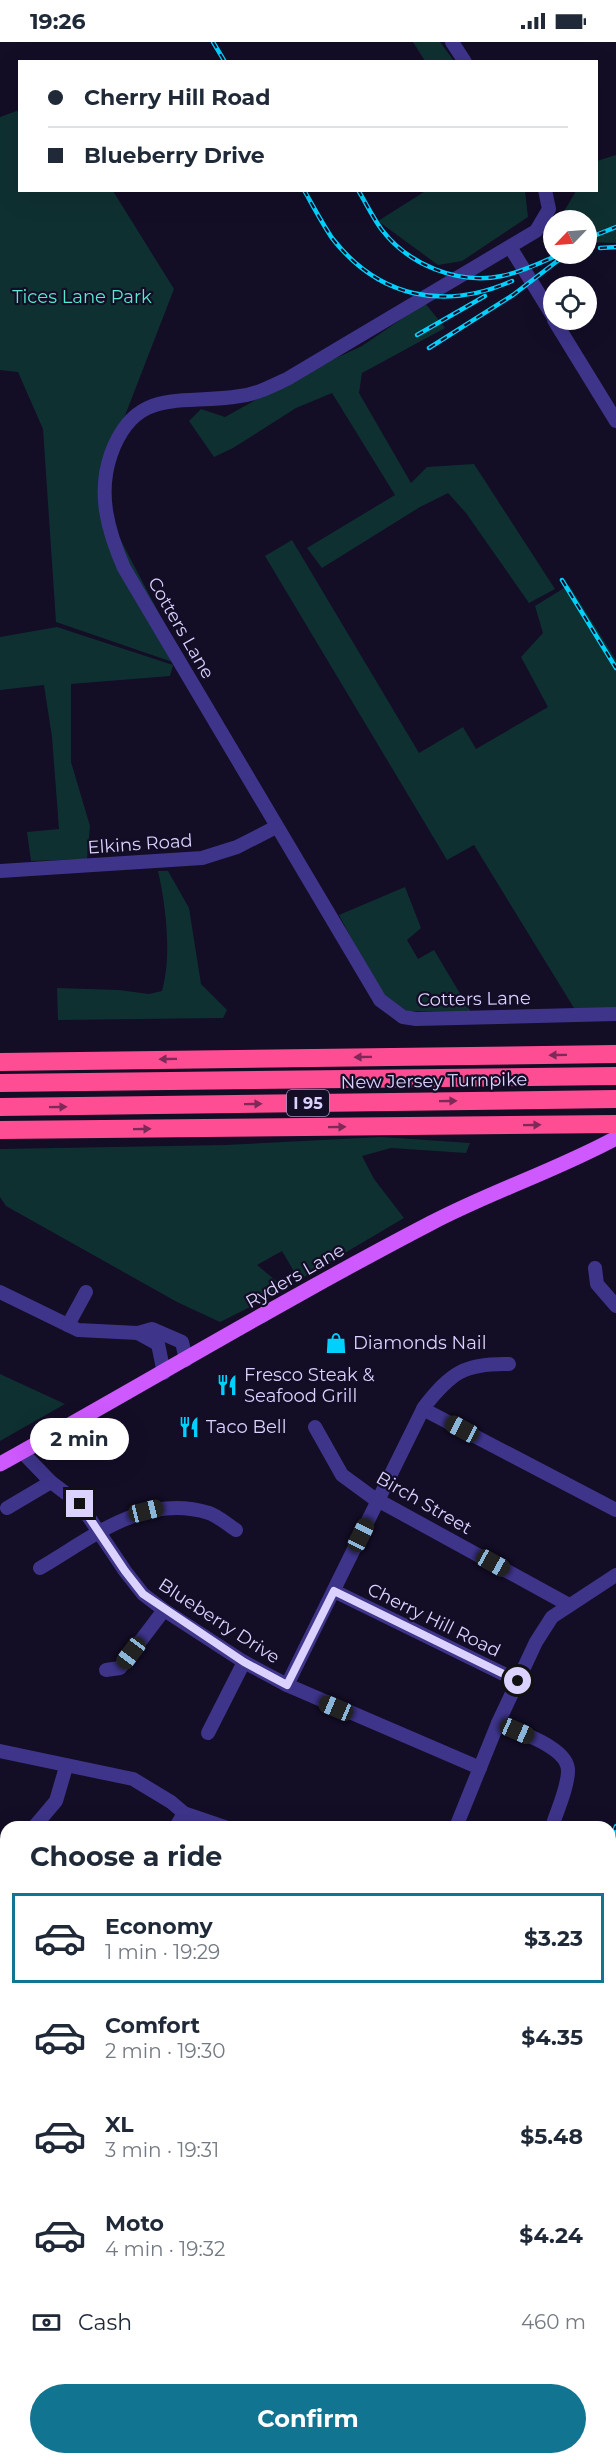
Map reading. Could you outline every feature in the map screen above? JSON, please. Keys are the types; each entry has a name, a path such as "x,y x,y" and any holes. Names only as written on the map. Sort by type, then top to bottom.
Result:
{"highway":[{"name":"New Jersey Turnpike","path":"0,1062 616,1054"},
{"name":"New Jersey Turnpike","path":"0,1083 616,1076"},
{"name":"New Jersey Turnpike","path":"0,1107 616,1099"},
{"name":"I 95","path":"0,1130 616,1124"}],"main road":[{"name":"Ryders Lane","path":"0,1464 433,1222 591,1151 616,1137"}],"street":[{"path":"452,42 464,60"},
{"name":"Cotters Lane","path":"545,192 549,209 536,231 265,390 242,396 156,405 130,419 120,432 106,468 104,507 112,542 124,568 380,1000 403,1017 416,1019 616,1014"},
{"path":"510,247 543,301"},
{"path":"561,330 616,421"},
{"name":"Elkins Road","path":"0,871 202,858 237,847 276,827"},
{"path":"595,1268 597,1284 616,1306"},
{"path":"0,1292 68,1325 88,1332 138,1334 182,1342 186,1360"},
{"path":"68,1325 86,1292"},
{"path":"162,1338 164,1373"},
{"path":"287,1685 423,1409 446,1379 483,1363 509,1364"},
{"path":"423,1409 616,1510"},
{"name":"Birch Street","path":"315,1427 342,1475 378,1500 569,1605"},
{"name":"Blueberry Drive","path":"22,1452 51,1482 80,1504 143,1594 164,1610 244,1662 287,1685 480,1768"},
{"path":"7,1508 51,1482"},
{"path":"40,1568 134,1514 158,1508 210,1513 236,1530"},
{"path":"458,1821 498,1723 536,1642 552,1617 616,1575"},
{"name":"Cherry Hill Road","path":"334,1591 518,1681"},
{"path":"106,1670 120,1668 164,1610"},
{"path":"208,1733 244,1662"},
{"path":"498,1723 554,1748 563,1758 568,1770 554,1821"},
{"path":"0,1751 66,1767 133,1779 171,1802 184,1813 207,1821"},
{"path":"39,1821 56,1801 66,1767"},
{"path":"179,1821 184,1813"}],"green space":[{"path":"413,42 440,42 453,60 424,60"},
{"name":"Tices Lane Park","path":"18,110 18,192 114,192 174,289 114,444 106,512 187,667 56,622 43,429 18,372 0,370 0,117"},
{"path":"616,155 616,243 597,242 597,210 565,210 575,192 598,192 598,161"},
{"path":"424,192 525,192 528,217 462,261 438,265 378,221"},
{"path":"425,303 445,328 362,373 359,393 411,483 427,467 474,464 555,589 529,603 466,513 448,493 420,507 322,568 307,548 395,495 332,393 296,408 233,448 214,457 189,421 201,409 225,417 304,373 362,346"},
{"path":"292,540 419,753 463,727 476,749 548,707 521,657 543,633 535,606 569,585 616,660 616,1012 577,1013 474,845 447,860 265,556"},
{"path":"57,627 173,665 170,676 71,684 71,762 90,826 87,859 31,861 27,832 59,829 52,737 44,685 0,690 0,637"},
{"path":"158,871 168,871 189,908 201,984 227,1010 223,1018 58,1020 57,988 119,990 149,994 162,991 167,962 167,931"},
{"path":"405,887 421,928 407,940 418,959 434,950 471,1012 407,1011 380,992 339,915"},
{"path":"381,1137 470,1143 466,1153 391,1148 362,1156 374,1179 404,1218 299,1280 282,1251 257,1265 286,1289 220,1322 177,1302 6,1206 0,1197 0,1149 225,1145"},
{"path":"0,1374 65,1404 0,1441"}],"railway":[{"path":"213,42 224,60"},
{"path":"305,192 332,238 350,258 370,274 392,286 414,293 438,296 462,295 487,290 512,281"},
{"path":"359,192 382,230 393,242 406,253 436,270 468,278 485,278 517,272 543,262"},
{"path":"597,235 616,227"},
{"path":"600,248 616,247"},
{"path":"429,348 513,295 553,264"},
{"path":"417,335 485,296"},
{"path":"562,580 616,668"}],"place":[{"name":"Diamonds Nail","path":"336,1343"},
{"name":"Fresco Steak & Seafood Grill","path":"227,1385"},
{"name":"Taco Bell","path":"189,1427"}],"route":[{"path":"80,1504 143,1594 244,1662 287,1685 334,1591 518,1681"}]}
